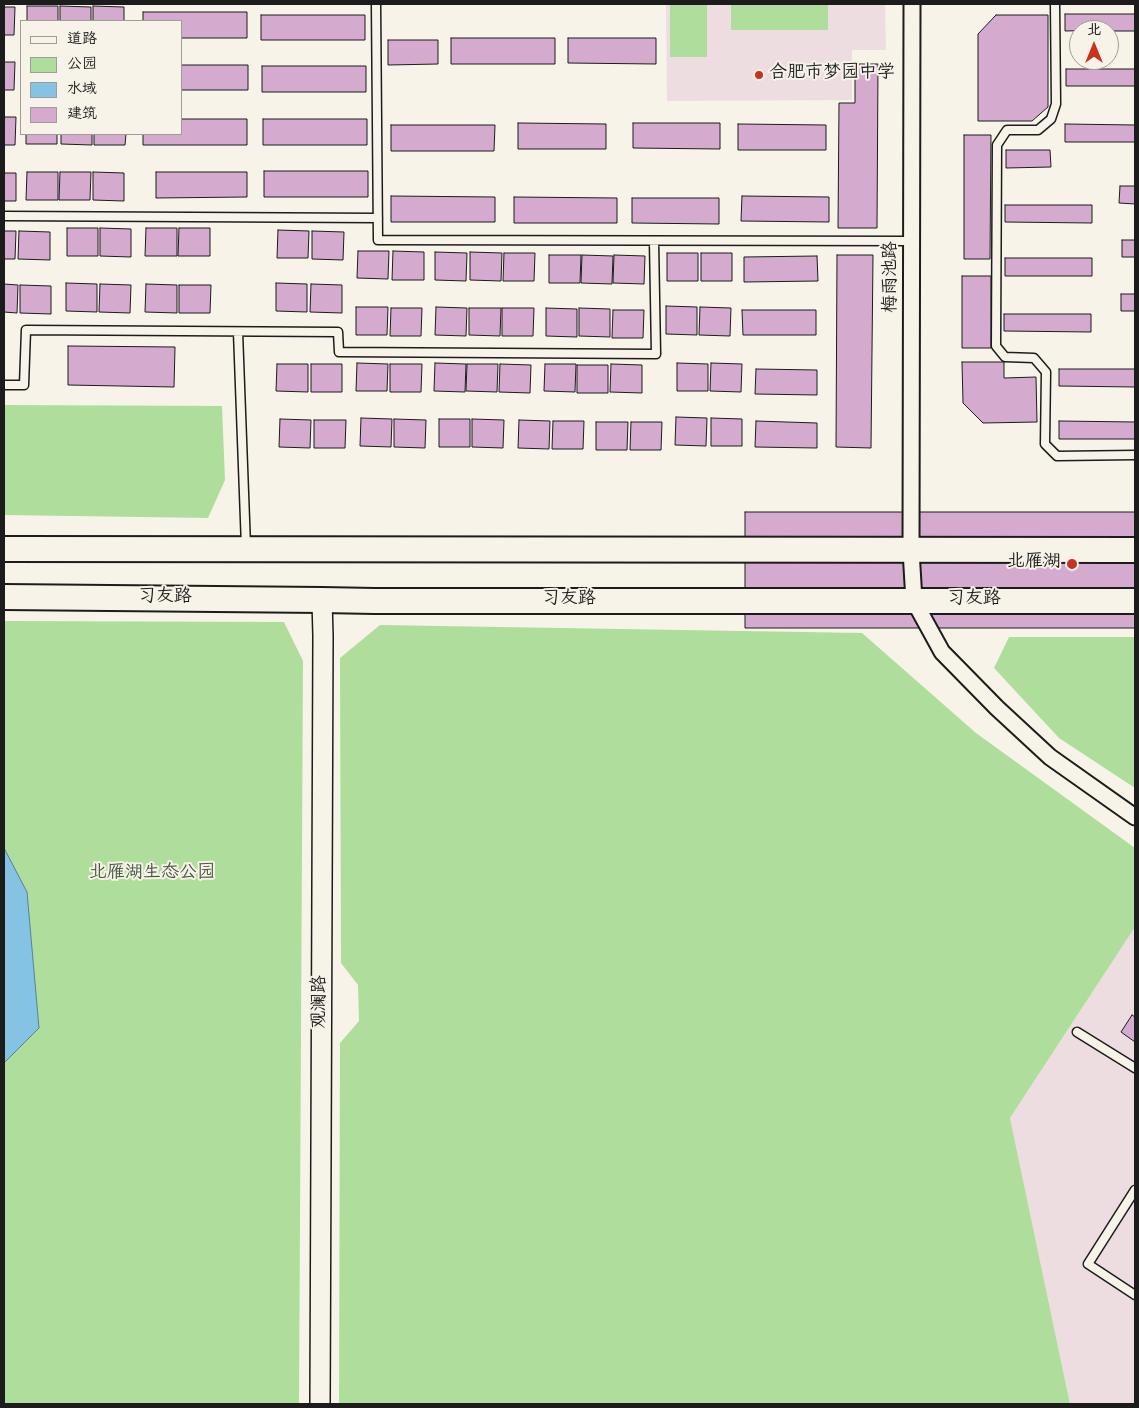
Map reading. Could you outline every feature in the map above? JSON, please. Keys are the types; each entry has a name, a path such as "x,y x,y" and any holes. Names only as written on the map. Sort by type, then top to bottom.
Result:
{"main road":[{"path":"4,549 1135,550"},
{"name":"习友路","path":"4,597 375,602 1135,601"}],"street":[{"name":"梅雨池路","path":"912,4 911,550 914,601"},
{"name":"观澜路","path":"320,1404 322,600"},
{"path":"914,601 942,652 997,708 1050,757 1135,817"}],"lane":[{"path":"376,4 378,240 912,241"},
{"path":"1055,4 1056,104 1052,119 1038,130 1007,130 997,144 996,346 1005,358 1034,358 1046,372 1045,444 1057,456 1135,455"},
{"path":"4,216 378,218"},
{"path":"4,385 24,385 26,330 338,332 338,352 656,354 654,241"},
{"path":"238,332 246,549"},
{"path":"1077,1032 1135,1068"},
{"path":"1135,1190 1088,1264 1135,1295"}],"shaded area":[{"name":"合肥市梦园中学","path":"666,4 885,4 886,50 852,50 852,100 667,101"},
{"path":"1135,927 1135,1404 1070,1404 1010,1118"}],"green space":[{"path":"670,4 707,4 707,57 670,57"},
{"path":"731,4 828,4 828,30 731,30"},
{"path":"4,405 222,406 225,480 208,518 4,515"},
{"name":"北雁湖生态公园","path":"4,621 284,622 303,661 299,1404 4,1404"},
{"path":"380,625 862,633 976,733 1135,848 1135,927 1010,1118 1070,1404 339,1404 340,1043 359,1021 358,985 341,963 340,658"},
{"path":"1009,637 1135,637 1135,788 1059,738 994,668"}],"water":[{"path":"4,848 27,892 39,1028 4,1063"}],"building":[{"path":"27,6 58,6 58,20 27,20"},
{"path":"60,6 91,7 91,20 60,20"},
{"path":"93,6 124,7 124,20 93,20"},
{"path":"4,7 15,7 14,35 4,35"},
{"path":"143,12 247,12 247,38 182,38 182,20 143,20"},
{"path":"1065,14 1135,14 1135,31 1119,31 1119,20 1069,20 1069,31 1065,31"},
{"path":"261,15 365,15 365,40 261,40"},
{"path":"996,15 1048,15 1048,107 1032,121 978,121 978,34"},
{"path":"451,38 555,38 555,64 451,64"},
{"path":"568,38 656,38 656,64 568,63"},
{"path":"388,40 438,40 438,64 388,65"},
{"path":"4,62 15,62 14,90 4,90"},
{"path":"855,64 878,64 877,228 838,228 839,103 855,103"},
{"path":"182,65 248,65 248,90 182,90"},
{"path":"262,66 366,66 366,92 262,92"},
{"path":"1066,69 1135,69 1135,86 1066,86"},
{"path":"4,117 16,117 15,145 4,145"},
{"path":"182,119 247,119 247,145 143,145 143,135 182,135"},
{"path":"263,119 367,119 367,145 263,145"},
{"path":"518,123 606,124 606,149 518,149"},
{"path":"633,123 720,123 720,149 633,148"},
{"path":"738,124 826,125 826,150 738,150"},
{"path":"1065,124 1135,125 1135,142 1065,142"},
{"path":"391,125 495,125 494,151 391,151"},
{"path":"26,135 57,135 57,144 26,144"},
{"path":"61,135 92,135 92,145 61,144"},
{"path":"94,135 126,135 125,145 94,145"},
{"path":"964,135 991,135 990,259 964,259"},
{"path":"1006,150 1050,150 1051,167 1006,168"},
{"path":"264,171 368,171 368,197 264,197"},
{"path":"27,172 58,172 58,200 26,200"},
{"path":"60,172 91,172 90,200 59,200"},
{"path":"93,172 124,173 124,201 93,200"},
{"path":"156,172 247,172 247,197 156,198"},
{"path":"4,173 16,173 16,201 4,201"},
{"path":"1120,186 1135,186 1135,204 1119,203"},
{"path":"391,196 495,197 495,222 391,222"},
{"path":"742,196 829,197 829,222 741,221"},
{"path":"514,197 617,198 617,223 514,223"},
{"path":"632,198 719,198 719,224 632,223"},
{"path":"1005,205 1092,205 1092,223 1005,222"},
{"path":"67,228 98,228 98,256 67,256"},
{"path":"100,228 131,229 131,257 100,256"},
{"path":"146,228 177,228 177,256 145,256"},
{"path":"179,228 210,228 210,256 178,256"},
{"path":"278,230 309,231 308,258 277,258"},
{"path":"4,231 16,231 15,259 4,259"},
{"path":"19,231 50,232 50,260 18,259"},
{"path":"312,231 344,232 343,260 312,259"},
{"path":"1122,240 1135,240 1135,257 1122,257"},
{"path":"358,251 389,251 388,279 357,278"},
{"path":"393,251 424,252 424,280 392,280"},
{"path":"435,252 467,253 466,281 435,280"},
{"path":"470,252 502,253 501,281 470,280"},
{"path":"504,253 535,253 534,281 503,281"},
{"path":"667,253 698,253 698,281 667,281"},
{"path":"701,253 732,253 732,281 701,281"},
{"path":"549,255 581,255 580,283 549,283"},
{"path":"582,255 613,256 612,284 581,283"},
{"path":"614,255 645,256 644,284 613,283"},
{"path":"837,255 873,255 871,448 836,447"},
{"path":"817,256 818,281 744,282 744,257"},
{"path":"1005,258 1092,258 1092,276 1005,276"},
{"path":"962,276 991,276 991,348 962,348"},
{"path":"66,283 97,284 97,312 66,311"},
{"path":"276,283 307,284 307,312 276,311"},
{"path":"4,284 18,285 17,313 4,312"},
{"path":"100,284 131,285 130,313 99,312"},
{"path":"146,284 177,285 177,313 145,312"},
{"path":"311,284 342,285 342,313 310,312"},
{"path":"20,285 51,286 51,314 20,313"},
{"path":"179,285 211,285 210,313 179,313"},
{"path":"1121,294 1135,294 1135,311 1121,311"},
{"path":"666,306 697,307 697,335 666,334"},
{"path":"356,307 388,307 387,335 356,335"},
{"path":"436,307 467,308 466,336 435,335"},
{"path":"700,307 731,308 730,336 699,335"},
{"path":"391,308 422,308 421,336 390,336"},
{"path":"469,308 501,308 500,336 469,335"},
{"path":"502,308 534,308 533,336 502,336"},
{"path":"546,308 577,309 577,337 546,336"},
{"path":"579,308 610,309 610,337 579,336"},
{"path":"613,310 644,310 643,338 612,338"},
{"path":"742,310 816,310 816,335 743,335"},
{"path":"1004,314 1091,314 1091,332 1004,331"},
{"path":"68,346 175,347 174,387 68,385"},
{"path":"962,362 1004,362 1004,378 1036,377 1037,422 983,423 963,403"},
{"path":"357,363 388,364 387,391 356,391"},
{"path":"435,363 466,364 465,392 434,391"},
{"path":"677,363 708,364 708,391 677,391"},
{"path":"711,363 742,364 741,392 710,391"},
{"path":"277,364 308,364 308,392 276,391"},
{"path":"311,364 342,364 342,392 311,392"},
{"path":"390,364 422,364 421,392 390,392"},
{"path":"467,364 498,364 497,392 466,391"},
{"path":"500,364 531,365 530,393 499,392"},
{"path":"545,364 576,364 575,392 544,391"},
{"path":"611,364 642,365 642,393 610,392"},
{"path":"577,365 608,365 608,393 577,393"},
{"path":"756,369 817,370 817,395 755,394"},
{"path":"1059,369 1135,369 1135,387 1059,386"},
{"path":"676,417 707,418 706,446 675,445"},
{"path":"361,418 392,419 391,447 360,446"},
{"path":"711,418 742,419 742,446 711,446"},
{"path":"280,419 311,420 310,448 279,447"},
{"path":"394,419 426,420 425,448 394,447"},
{"path":"439,419 470,419 470,447 439,447"},
{"path":"472,419 504,420 503,448 472,447"},
{"path":"314,420 346,420 345,448 314,448"},
{"path":"519,420 550,421 549,449 518,448"},
{"path":"553,421 584,421 583,449 552,449"},
{"path":"756,421 817,423 817,448 755,447"},
{"path":"1059,421 1135,422 1135,439 1059,439"},
{"path":"596,422 628,422 627,450 596,450"},
{"path":"631,422 662,422 661,450 630,450"},
{"name":"北雁湖","path":"745,512 1135,512 1135,628 745,628"},
{"path":"1132,1015 1135,1017 1135,1042 1121,1032"}],"place":[{"name":"合肥市梦园中学","path":"759,75"},
{"name":"北雁湖","path":"1072,564"}]}
